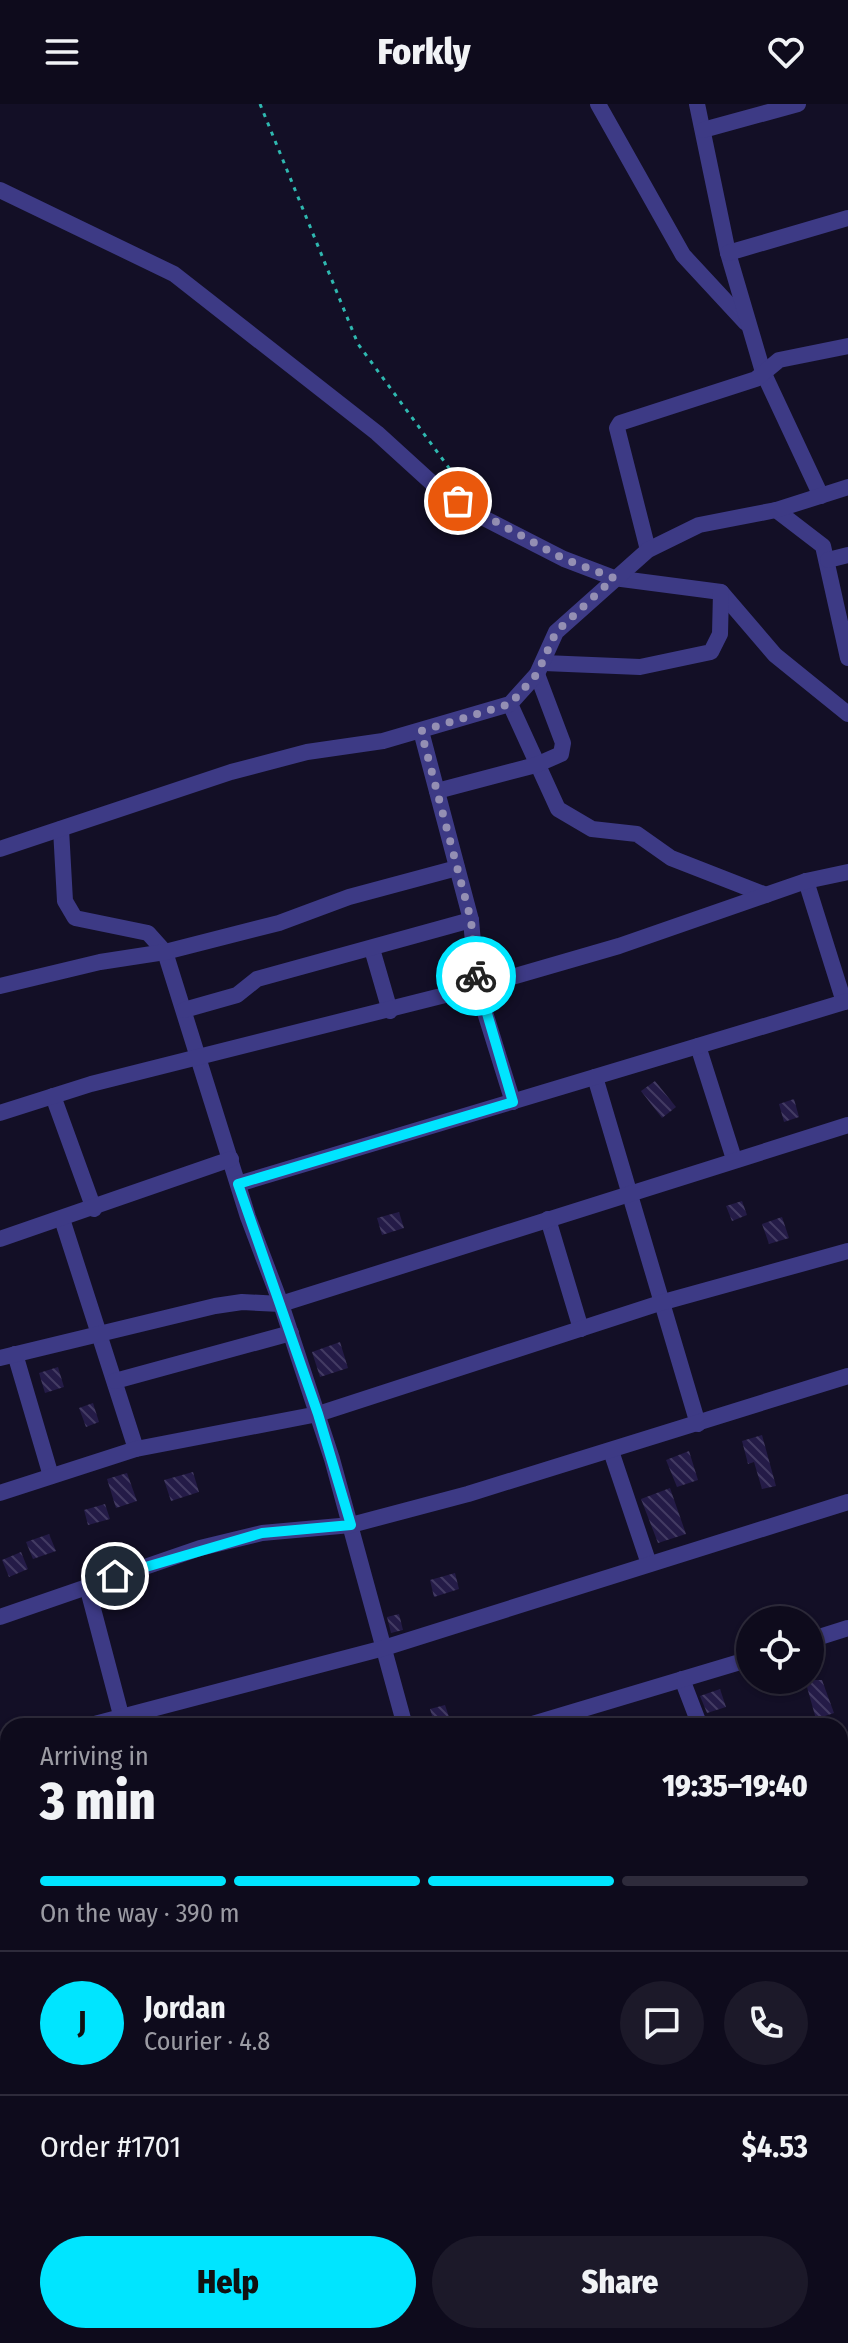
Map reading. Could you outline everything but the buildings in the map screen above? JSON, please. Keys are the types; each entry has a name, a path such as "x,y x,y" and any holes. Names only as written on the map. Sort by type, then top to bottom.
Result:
{"street":[{"path":"598,104 683,255 749,326"},
{"path":"697,104 728,253 763,372 821,496"},
{"path":"703,130 798,104"},
{"path":"0,190 174,274 377,433 445,493 472,512 564,559 614,578 721,592 775,655 848,714"},
{"path":"728,253 848,218"},
{"path":"648,550 617,428 626,421 729,388 763,372 779,360 848,346"},
{"path":"0,849 231,772 307,752 383,741 510,704 540,669 556,632 648,550 699,525 776,510 848,487"},
{"path":"776,510 823,546 844,612 848,658"},
{"path":"828,560 848,555"},
{"path":"540,669 640,667 711,652 720,634 721,592"},
{"path":"437,791 536,765 565,751 540,669"},
{"path":"510,704 555,805 583,826 637,834 671,858 766,895"},
{"path":"421,731 471,920 477,987 513,1102"},
{"path":"61,829 65,901 75,918 148,933 165,952 238,1184 318,1414 351,1525 401,1718"},
{"path":"0,986 100,962 165,952 279,923 349,897 457,868"},
{"path":"0,1113 53,1096 477,987 619,946 806,881 848,872"},
{"path":"238,1184 846,1001 806,881"},
{"path":"184,1010 237,995 257,979 471,920"},
{"path":"372,949 390,1011"},
{"path":"698,1046 734,1159"},
{"path":"595,1077 698,1424"},
{"path":"53,1096 94,1209"},
{"path":"51,1476 8,1356 215,1306 281,1304 848,1125"},
{"path":"0,1239 94,1209 231,1159"},
{"path":"62,1219 136,1449"},
{"path":"548,1219 581,1329"},
{"path":"0,1493 136,1449 318,1414 660,1303 848,1251"},
{"path":"115,1381 291,1333"},
{"path":"0,1617 200,1548 262,1533 351,1525 611,1451 848,1376"},
{"path":"611,1451 649,1564"},
{"path":"112,1718 384,1648 848,1502"},
{"path":"87,1586 121,1715"},
{"path":"824,1636 848,1628"},
{"path":"553,1718 736,1663"},
{"path":"682,1679 697,1718"}],"path":[{"path":"260,104 358,344 456,474 462,487"}],"way so far":[{"path":"458,501 472,512 564,559 614,578 556,632 537,674 510,704 421,731 471,920 476,976"}],"route":[{"path":"115,1576 200,1548 262,1533 351,1525 318,1414 238,1184 513,1102 476,976"}]}
